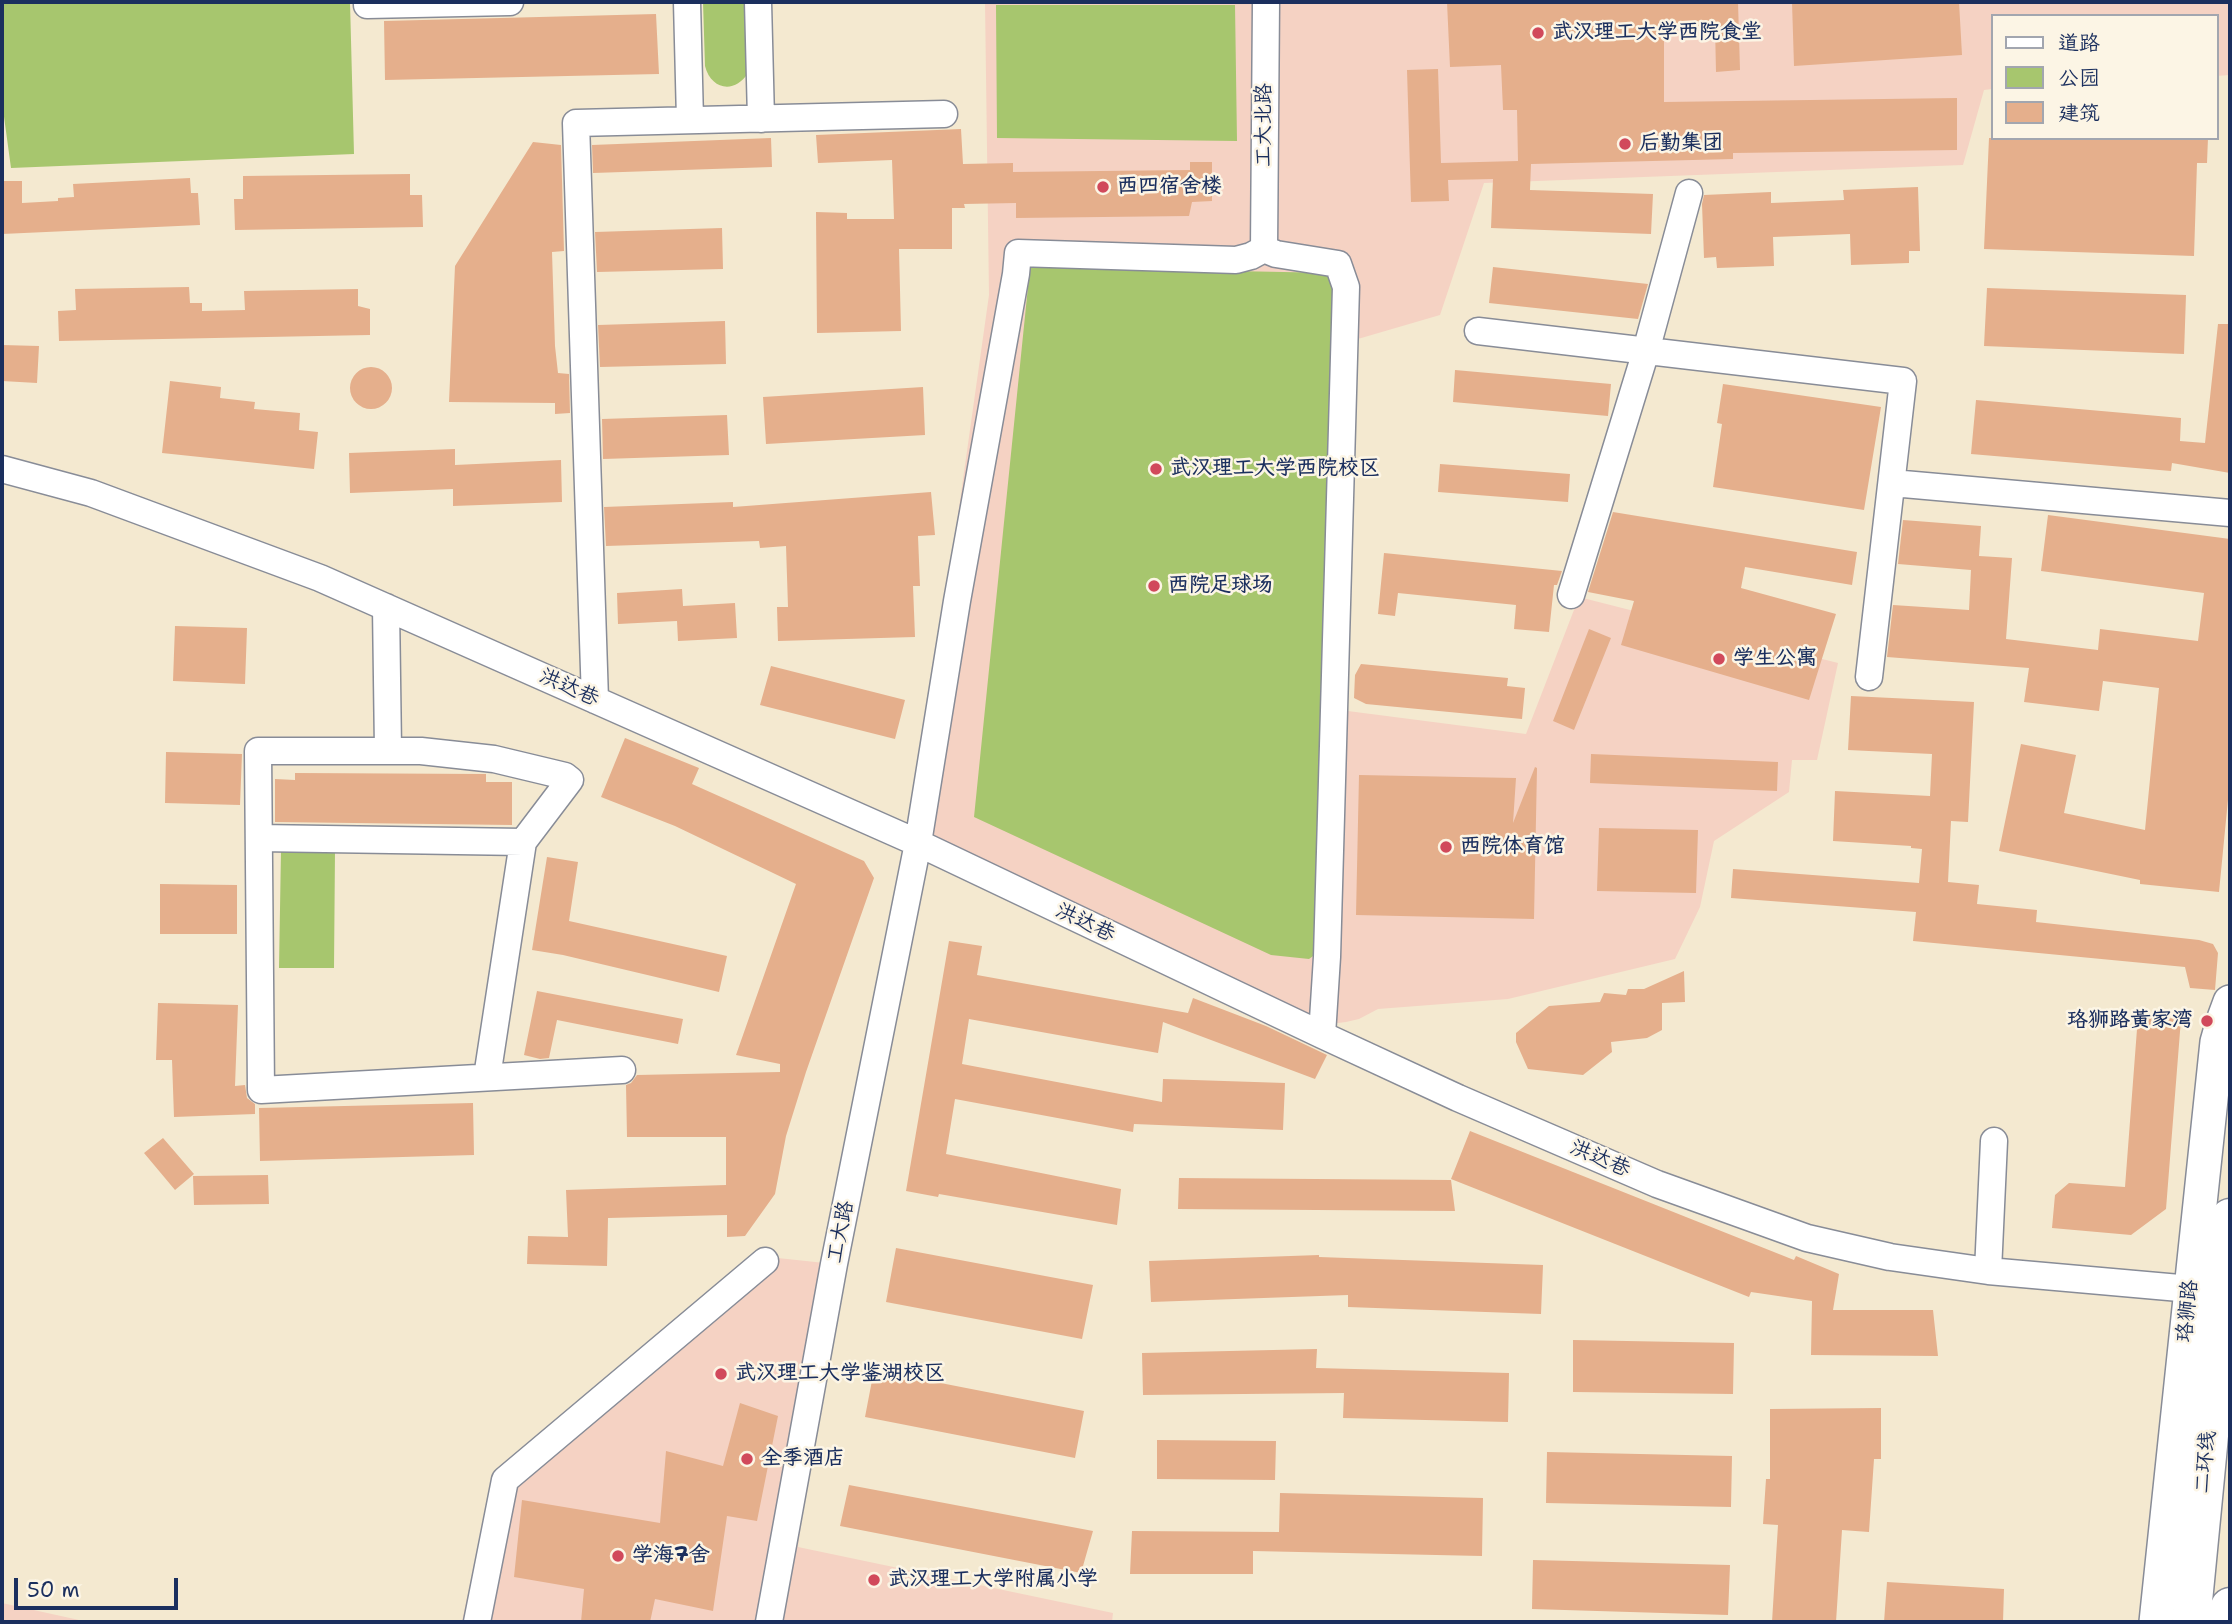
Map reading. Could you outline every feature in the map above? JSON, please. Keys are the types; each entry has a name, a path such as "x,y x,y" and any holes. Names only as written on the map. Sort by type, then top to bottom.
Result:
{"highway":[{"name":"二环线","path":"2191,1622 2230,1218"},
{"path":"2228,1622 2230,1607"}],"main road":[{"name":"珞狮路","path":"2156,1622 2217,1042 2230,1002"}],"street":[{"path":"367,2 367,5 510,2"},
{"path":"687,2 690,120"},
{"path":"758,2 761,118"},
{"name":"工大北路","path":"1264,249 1266,2"},
{"path":"595,700 576,123 944,114"},
{"path":"1571,595 1646,351 1689,193"},
{"path":"1264,249 1276,254 1338,264 1346,287 1327,957 1322,1035"},
{"name":"工大路","path":"769,1622 834,1264 918,843 1018,253 1236,260 1264,249"},
{"path":"1478,331 1903,381 1869,677"},
{"name":"洪达巷","path":"2,469 90,493 320,578 918,843 1458,1098 1657,1184 1794,1233 1890,1257 1988,1271 2191,1289"},
{"path":"1892,483 2230,513"},
{"path":"386,607 387,750"},
{"path":"487,1077 523,842 570,780 565,776 494,759 421,751 258,751 261,1090 622,1070"},
{"path":"259,838 523,842"},
{"path":"1988,1271 1994,1141"},
{"path":"477,1622 505,1480 765,1261"}],"shaded area":[{"name":"武汉理工大学西院校区","path":"985,2 2230,2 2230,75 2218,76 2218,14 1990,14 1990,89 1984,90 1963,165 1484,183 1440,315 1351,341 1340,710 1526,734 1579,597 1838,663 1817,760 1792,760 1789,792 1714,841 1700,907 1675,959 1508,999 1378,1009 1359,1019 1306,1027 912,841 989,295"},
{"name":"武汉理工大学鉴湖校区","path":"759,1256 834,1264 798,1547 1113,1613 1112,1622 462,1622 491,1484"},
{"path":"2,1603 88,1622 2,1622"}],"green space":[{"path":"2,2 350,2 354,154 11,168 2,102"},
{"path":"703,2 747,2 748,73 737,84 718,84 708,74 705,66"},
{"path":"996,5 1235,5 1237,141 997,138"},
{"path":"1030,267 1334,273 1320,951 1309,959 1271,955 974,817"},
{"path":"281,850 335,851 334,968 279,968"}],"building":[{"path":"1447,2 1738,2 1740,70 1716,72 1715,26 1664,27 1664,102 1957,98 1957,150 1733,153 1733,159 1531,164 1530,190 1653,194 1651,234 1491,228 1493,179 1448,180 1449,201 1411,202 1407,70 1438,69 1441,163 1518,161 1517,110 1503,110 1501,65 1450,67"},
{"path":"1792,2 1959,2 1962,55 1794,66"},
{"path":"656,14 659,74 385,80 384,21"},
{"path":"961,129 963,164 1013,163 1013,172 1190,170 1190,162 1212,162 1212,201 1192,202 1189,216 1016,218 1016,203 964,204 965,208 952,208 952,249 899,249 901,331 817,333 816,212 847,213 847,219 894,219 892,160 818,163 816,135"},
{"path":"771,138 772,167 593,173 592,145"},
{"path":"1989,138 2208,140 2207,163 2197,163 2194,256 1984,249"},
{"path":"533,142 561,145 564,251 552,252 555,346 558,373 569,374 570,413 555,414 555,403 449,402 455,266"},
{"path":"410,174 410,195 422,195 423,227 235,230 234,199 243,199 243,176"},
{"path":"190,178 191,193 198,193 200,225 2,234 2,181 22,181 22,203 58,201 58,198 74,197 73,184"},
{"path":"1918,187 1920,251 1909,251 1909,263 1851,265 1850,234 1773,237 1774,266 1717,268 1716,257 1704,258 1704,195 1771,192 1771,203 1844,200 1843,190"},
{"path":"722,228 723,269 597,272 595,232"},
{"path":"1493,267 1648,284 1638,319 1489,303"},
{"path":"189,287 190,303 202,303 202,311 245,310 244,291 358,289 358,306 370,309 370,335 59,341 58,311 76,310 75,289"},
{"path":"1987,288 2186,295 2184,354 1984,346"},
{"path":"725,321 726,364 600,367 598,325"},
{"path":"2218,324 2230,324 2230,473 2172,463 2171,471 1971,454 1976,400 2181,418 2180,441 2205,443"},
{"path":"2,345 39,346 37,383 2,381"},
{"path":"371,367 386,373 392,388 386,403 371,409 356,403 350,388 356,373"},
{"path":"1455,370 1611,384 1608,416 1453,402"},
{"path":"170,381 221,387 220,398 255,402 254,409 300,413 299,430 318,432 314,469 162,453"},
{"path":"1723,384 1881,407 1864,510 1713,487 1722,424 1717,423"},
{"path":"923,387 925,435 766,444 763,397"},
{"path":"727,415 729,455 603,459 602,419"},
{"path":"455,449 455,465 561,460 562,502 453,506 453,489 350,493 349,453"},
{"path":"1440,464 1570,474 1568,502 1438,492"},
{"path":"931,492 935,535 918,536 920,586 913,586 915,637 778,641 777,607 788,607 786,546 760,548 759,541 606,546 604,507 733,502 733,507"},
{"path":"1613,512 1857,552 1852,585 1745,567 1741,588 1836,614 1809,700 1621,645 1634,601 1588,592"},
{"path":"2048,515 2230,539 2230,779 2219,892 2140,884 2140,880 1999,851 2021,744 2076,755 2064,813 2145,830 2159,688 2103,681 2099,711 2024,702 2029,668 1887,657 1893,605 1969,610 1971,570 1898,564 1903,520 1981,526 1979,556 2012,558 2006,639 2098,650 2100,629 2198,641 2204,593 2041,571"},
{"path":"1384,553 1562,571 1557,585 1554,585 1549,632 1514,629 1516,605 1398,593 1395,616 1378,614"},
{"path":"682,589 683,606 735,603 737,638 678,641 677,621 618,624 617,593"},
{"path":"175,626 247,628 245,684 173,681"},
{"path":"1589,629 1611,638 1574,730 1553,721"},
{"path":"1361,664 1508,678 1507,686 1525,688 1522,719 1366,704 1354,698 1355,675"},
{"path":"771,666 905,700 895,739 760,705"},
{"path":"1851,696 1974,702 1968,822 1951,821 1948,882 1979,885 1977,904 2037,910 2036,922 2199,940 2213,944 2218,953 2215,990 2190,988 2185,967 1913,941 1916,912 1731,898 1733,869 1919,883 1922,849 1833,841 1835,791 1930,796 1932,754 1848,750"},
{"path":"625,738 699,768 692,784 864,861 874,878 806,1072 786,1136 775,1194 745,1236 727,1237 727,1215 608,1218 607,1266 527,1264 528,1236 568,1237 566,1190 726,1185 726,1137 627,1137 626,1085 637,1075 780,1072 780,1064 736,1055 796,884 675,826 601,797"},
{"path":"166,752 242,754 240,805 165,803"},
{"path":"1591,754 1778,762 1777,791 1590,783"},
{"name":"西院体育馆","path":"1535,767 1534,919 1356,915 1359,775 1516,778 1513,823"},
{"path":"295,773 486,774 486,782 512,782 512,825 275,822 275,779 295,780"},
{"path":"1599,828 1698,830 1696,893 1597,891"},
{"path":"547,857 578,862 569,921 727,956 719,992 532,950"},
{"path":"160,884 237,885 237,934 160,934"},
{"path":"949,941 982,946 977,975 1188,1013 1193,998 1266,1026 1327,1055 1315,1079 1163,1022 1158,1053 969,1019 962,1064 1162,1102 1163,1079 1285,1083 1283,1130 1134,1124 1133,1132 955,1099 946,1154 1121,1189 1117,1225 939,1194 938,1197 906,1191"},
{"path":"1684,971 1685,1002 1662,1003 1662,1030 1647,1038 1611,1042 1612,1052 1583,1075 1528,1069 1516,1042 1516,1033 1549,1006 1600,1002 1604,993 1626,995 1628,989 1644,989"},
{"path":"537,991 683,1019 678,1044 557,1020 549,1058 524,1055"},
{"path":"158,1003 238,1005 235,1086 245,1085 247,1098 255,1104 255,1114 174,1117 172,1060 156,1060"},
{"path":"2138,1016 2181,1019 2166,1209 2131,1235 2052,1228 2055,1195 2069,1183 2125,1187"},
{"path":"473,1103 474,1155 260,1161 259,1108"},
{"path":"1470,1131 1794,1260 1796,1256 1839,1274 1833,1310 1933,1310 1938,1356 1811,1355 1812,1301 1751,1292 1749,1297 1451,1179"},
{"path":"163,1138 194,1174 175,1190 144,1153"},
{"path":"268,1175 269,1204 194,1205 193,1176"},
{"path":"1179,1178 1451,1180 1455,1211 1178,1209"},
{"path":"896,1248 1093,1285 1082,1339 886,1302"},
{"path":"1319,1255 1543,1265 1541,1314 1348,1307 1348,1295 1151,1302 1149,1261"},
{"path":"1573,1340 1734,1343 1733,1394 1573,1392"},
{"path":"1317,1349 1316,1368 1509,1373 1508,1422 1343,1418 1344,1393 1143,1395 1142,1353"},
{"path":"874,1370 1084,1411 1075,1458 865,1417"},
{"name":"学海7舍","path":"740,1403 778,1416 757,1521 727,1516 713,1611 655,1599 650,1622 581,1622 584,1589 514,1577 522,1500 660,1523 666,1451 723,1466"},
{"path":"1881,1408 1881,1459 1874,1459 1869,1532 1842,1530 1836,1622 1772,1622 1778,1525 1763,1524 1766,1479 1770,1479 1770,1409"},
{"path":"1157,1440 1276,1441 1275,1480 1157,1479"},
{"path":"1547,1452 1732,1456 1731,1507 1546,1503"},
{"path":"849,1485 1093,1531 1081,1573 840,1526"},
{"path":"1280,1493 1483,1498 1482,1556 1253,1551 1253,1574 1130,1574 1132,1531 1279,1532"},
{"path":"1533,1560 1730,1565 1728,1615 1532,1609"},
{"path":"1887,1582 2004,1589 2003,1622 1884,1622"}],"place":[{"name":"武汉理工大学西院食堂","path":"1538,33"},
{"name":"后勤集团","path":"1625,144"},
{"name":"西四宿舍楼","path":"1103,187"},
{"name":"武汉理工大学西院校区","path":"1156,469"},
{"name":"西院足球场","path":"1154,586"},
{"name":"学生公寓","path":"1719,659"},
{"name":"西院体育馆","path":"1446,847"},
{"name":"珞狮路黄家湾","path":"2207,1021"},
{"name":"武汉理工大学鉴湖校区","path":"721,1374"},
{"name":"全季酒店","path":"747,1459"},
{"name":"学海7舍","path":"618,1556"},
{"name":"武汉理工大学附属小学","path":"874,1580"}]}
